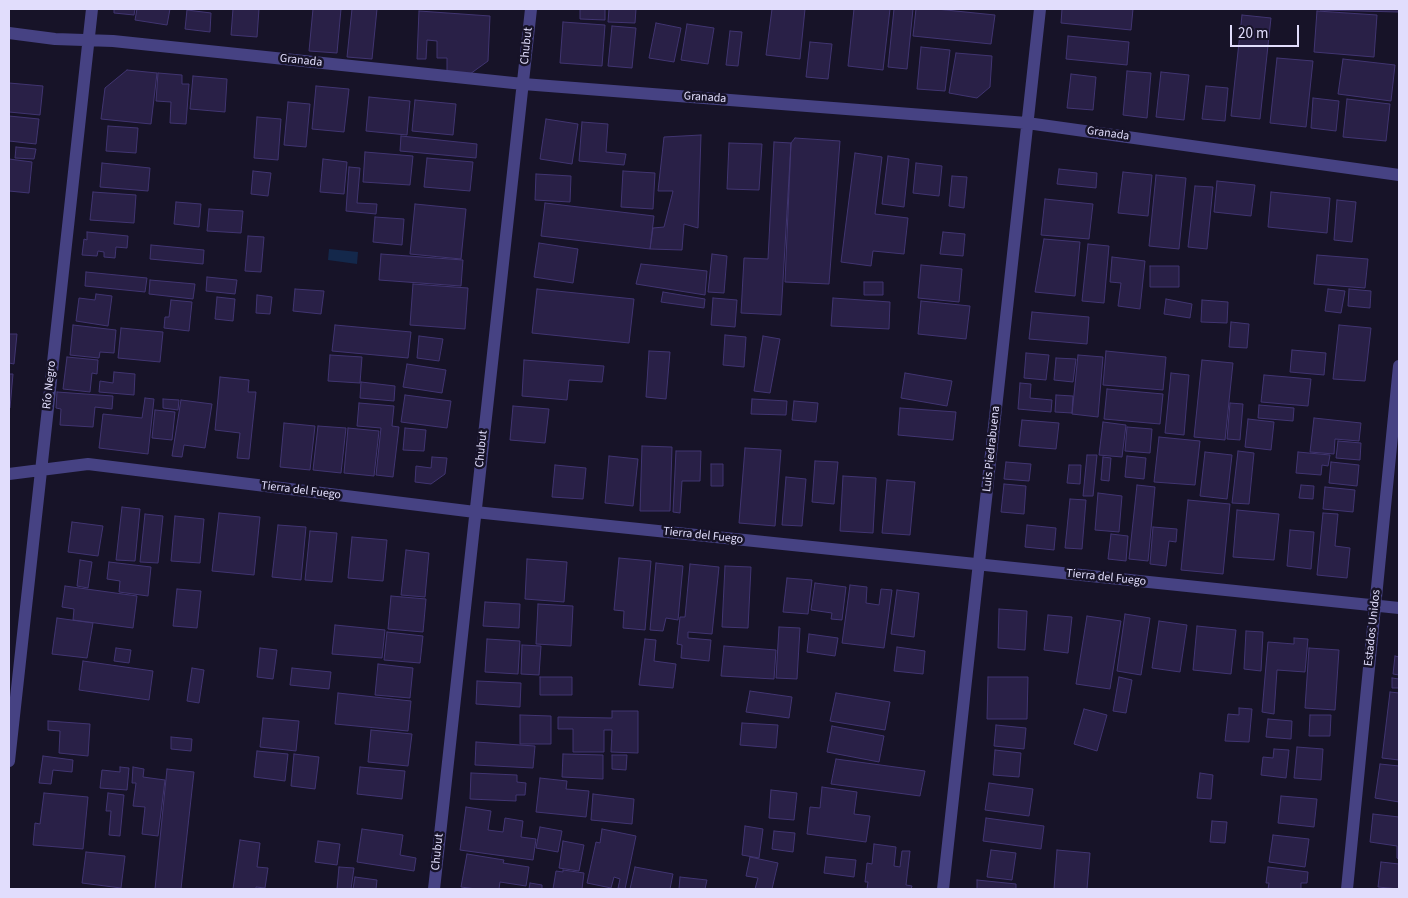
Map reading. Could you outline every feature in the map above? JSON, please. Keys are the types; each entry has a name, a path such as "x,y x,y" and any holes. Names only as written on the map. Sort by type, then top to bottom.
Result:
{"street":[{"name":"Río Negro","path":"9,761 92,9"},
{"name":"Chubut","path":"434,889 531,9"},
{"name":"Luis Piedrabuena","path":"943,889 1040,9"},
{"name":"Granada","path":"9,33 55,39 88,39 523,84 1027,123 1399,175"},
{"name":"Estados Unidos","path":"1346,889 1399,366"},
{"name":"Tierra del Fuego","path":"9,474 88,464 475,512 1399,608"}],"water":[{"path":"329,249 358,252 357,264 328,260"}],"building":[{"path":"114,9 135,9 134,15 114,13"},
{"path":"137,9 170,9 167,25 135,20"},
{"path":"233,9 259,9 257,37 231,35"},
{"path":"313,9 341,9 337,53 309,51"},
{"path":"352,9 377,9 372,59 347,57"},
{"path":"580,9 605,9 605,20 580,19"},
{"path":"609,9 636,9 635,23 608,22"},
{"path":"772,9 805,9 800,59 766,55"},
{"path":"854,9 890,9 883,70 848,66"},
{"path":"894,9 913,9 907,69 888,67"},
{"path":"916,9 936,9 995,15 991,44 913,36"},
{"path":"1062,9 1133,9 1131,30 1061,23"},
{"path":"1399,9 1399,12 1320,10"},
{"path":"187,10 211,13 210,32 185,29"},
{"path":"419,11 490,16 488,61 470,74 447,71 447,58 437,58 437,41 427,40 426,59 417,59"},
{"path":"1317,11 1377,15 1374,57 1314,52"},
{"path":"1242,15 1271,18 1260,119 1231,116"},
{"path":"563,22 605,25 602,66 560,63"},
{"path":"656,23 681,28 674,62 649,58"},
{"path":"687,24 714,28 708,64 681,60"},
{"path":"612,26 636,28 632,68 608,66"},
{"path":"730,31 742,32 738,66 726,65"},
{"path":"1068,36 1129,42 1127,65 1066,59"},
{"path":"810,42 832,44 828,79 806,77"},
{"path":"921,47 950,50 945,91 917,89"},
{"path":"956,53 992,56 990,87 977,98 949,93"},
{"path":"1277,58 1313,61 1306,127 1270,123"},
{"path":"1343,59 1395,65 1391,101 1338,94"},
{"path":"127,70 157,73 151,124 101,119 105,88"},
{"path":"1127,71 1151,73 1147,118 1123,115"},
{"path":"1161,72 1189,75 1184,120 1156,117"},
{"path":"158,73 182,75 182,84 189,84 186,124 170,123 171,102 156,101"},
{"path":"1071,74 1096,77 1093,110 1067,108"},
{"path":"193,76 227,79 225,112 190,109"},
{"path":"9,83 43,86 40,115 9,112"},
{"path":"316,86 349,89 344,132 312,129"},
{"path":"1206,86 1228,88 1225,121 1202,119"},
{"path":"369,97 410,101 407,135 366,131"},
{"path":"1313,98 1339,101 1336,131 1311,128"},
{"path":"1347,99 1390,104 1386,141 1343,137"},
{"path":"415,100 456,104 453,135 412,131"},
{"path":"288,102 310,104 306,147 284,145"},
{"path":"9,116 39,119 36,144 9,141"},
{"path":"257,117 281,119 278,160 254,158"},
{"path":"546,119 578,124 572,164 540,159"},
{"path":"582,122 608,124 606,152 626,154 624,165 579,161"},
{"path":"108,126 138,128 136,153 106,151"},
{"path":"701,135 698,228 684,224 682,250 650,249 653,228 664,227 673,191 658,191 664,137"},
{"path":"401,136 477,144 476,158 400,151"},
{"path":"795,138 840,141 829,284 785,282 791,143"},
{"path":"774,142 791,143 781,315 741,313 744,258 768,259"},
{"path":"729,143 762,144 759,190 727,189"},
{"path":"16,147 36,149 34,159 15,158"},
{"path":"365,152 413,156 410,185 363,182"},
{"path":"855,153 882,157 875,214 908,218 904,254 873,251 871,266 841,262"},
{"path":"888,156 909,159 904,207 882,204"},
{"path":"427,158 473,162 470,191 424,187"},
{"path":"9,159 32,162 29,193 9,191"},
{"path":"323,159 347,162 344,194 320,192"},
{"path":"102,163 150,168 148,191 100,187"},
{"path":"916,163 942,166 939,196 913,193"},
{"path":"349,167 360,168 357,203 377,204 376,214 346,211"},
{"path":"1059,169 1097,173 1096,188 1057,184"},
{"path":"253,171 271,173 268,196 251,194"},
{"path":"623,171 655,173 653,209 621,207"},
{"path":"1123,172 1152,175 1148,216 1118,213"},
{"path":"536,174 571,176 570,202 535,200"},
{"path":"1156,175 1186,178 1179,249 1149,246"},
{"path":"952,176 967,177 964,208 949,206"},
{"path":"1217,181 1255,185 1251,216 1214,212"},
{"path":"1195,186 1213,187 1207,249 1188,247"},
{"path":"93,192 136,195 134,223 90,220"},
{"path":"1271,192 1330,198 1327,233 1268,227"},
{"path":"1045,199 1093,204 1089,239 1041,235"},
{"path":"1337,200 1356,202 1352,242 1334,240"},
{"path":"176,202 201,204 199,227 174,224"},
{"path":"545,203 654,216 650,249 541,236"},
{"path":"415,204 466,209 461,259 410,254"},
{"path":"209,209 243,211 241,233 207,231"},
{"path":"375,217 404,219 402,245 373,242"},
{"path":"87,232 128,236 127,248 116,247 115,258 104,257 104,252 98,251 97,256 82,255 84,239 87,240"},
{"path":"943,232 965,234 963,256 940,254"},
{"path":"248,236 264,237 261,272 245,271"},
{"path":"1044,239 1080,242 1075,296 1035,292"},
{"path":"539,243 578,249 573,283 534,277"},
{"path":"1088,244 1109,246 1104,303 1082,301"},
{"path":"151,245 204,250 203,264 150,259"},
{"path":"381,254 463,260 461,286 379,280"},
{"path":"712,254 727,256 724,293 708,292"},
{"path":"1317,255 1368,259 1365,288 1314,284"},
{"path":"1112,257 1145,261 1140,309 1118,306 1121,283 1110,282"},
{"path":"641,264 707,271 705,295 636,284"},
{"path":"921,265 962,269 959,302 918,298"},
{"path":"1150,266 1179,266 1179,287 1150,287"},
{"path":"86,272 147,278 145,292 85,286"},
{"path":"207,277 237,280 235,294 206,291"},
{"path":"150,280 195,284 193,299 149,294"},
{"path":"864,282 883,282 883,295 864,295"},
{"path":"413,284 468,288 465,329 410,325"},
{"path":"295,289 324,291 321,314 293,311"},
{"path":"537,289 634,299 629,343 532,333"},
{"path":"1328,289 1345,291 1341,313 1325,311"},
{"path":"1349,289 1371,291 1370,308 1348,306"},
{"path":"663,292 705,299 704,308 661,302"},
{"path":"96,294 112,296 108,326 76,321 79,298 95,300"},
{"path":"257,295 272,297 270,314 256,313"},
{"path":"217,297 235,299 233,321 215,319"},
{"path":"713,298 737,300 735,327 711,325"},
{"path":"833,298 890,302 889,329 831,326"},
{"path":"1166,299 1192,304 1190,318 1164,314"},
{"path":"171,300 192,302 189,331 164,328 165,317 169,317"},
{"path":"1202,300 1228,302 1227,323 1201,322"},
{"path":"921,301 970,306 966,339 918,334"},
{"path":"1032,312 1089,317 1087,344 1029,339"},
{"path":"1231,322 1249,324 1247,348 1229,347"},
{"path":"73,325 116,330 114,353 100,352 99,358 70,355"},
{"path":"335,325 411,332 408,358 332,351"},
{"path":"1339,325 1371,328 1365,381 1333,379"},
{"path":"121,328 163,332 160,362 118,358"},
{"path":"9,334 17,334 14,364 9,363"},
{"path":"725,335 746,337 744,367 723,365"},
{"path":"419,336 443,339 439,361 417,358"},
{"path":"763,336 780,339 770,393 754,391"},
{"path":"1292,350 1326,353 1324,375 1290,372"},
{"path":"649,351 670,352 666,399 646,397"},
{"path":"1106,351 1166,357 1163,390 1103,385"},
{"path":"1026,353 1049,355 1046,380 1024,378"},
{"path":"330,355 362,357 360,383 328,381"},
{"path":"1078,355 1103,357 1098,417 1072,414"},
{"path":"67,357 98,360 97,374 92,373 90,392 63,389"},
{"path":"1056,358 1076,359 1073,382 1054,380"},
{"path":"524,360 604,366 602,382 569,380 567,400 522,396"},
{"path":"1202,360 1233,363 1225,440 1194,437"},
{"path":"407,364 446,370 442,393 403,387"},
{"path":"114,372 135,374 134,395 99,392 100,381 113,383"},
{"path":"905,373 952,381 947,406 901,398"},
{"path":"1171,373 1189,375 1184,435 1165,433"},
{"path":"9,374 13,374 10,408 9,408"},
{"path":"1264,375 1311,379 1308,406 1261,402"},
{"path":"220,377 249,380 248,392 256,392 249,459 237,458 240,433 215,430"},
{"path":"361,382 395,386 394,401 360,398"},
{"path":"1020,383 1031,384 1030,398 1052,400 1051,412 1018,409"},
{"path":"1107,389 1163,394 1160,424 1104,419"},
{"path":"57,392 113,396 112,409 95,407 93,427 60,425 61,409 56,408"},
{"path":"405,395 451,401 447,428 401,422"},
{"path":"1056,395 1073,396 1072,413 1055,412"},
{"path":"145,398 154,399 148,454 99,448 103,414 142,418"},
{"path":"163,399 179,400 178,410 163,408"},
{"path":"752,399 787,401 786,415 751,414"},
{"path":"181,400 212,404 205,448 184,445 182,457 172,456"},
{"path":"794,401 818,403 816,422 792,420"},
{"path":"359,403 394,406 392,426 399,427 393,477 376,475 381,428 357,426"},
{"path":"1230,403 1243,404 1240,440 1227,439"},
{"path":"1259,405 1294,408 1293,421 1258,418"},
{"path":"513,406 549,409 545,443 510,440"},
{"path":"900,408 956,412 953,440 898,435"},
{"path":"155,410 175,412 172,440 152,438"},
{"path":"1314,418 1361,423 1359,441 1335,439 1334,454 1310,452"},
{"path":"1248,419 1274,422 1271,450 1245,447"},
{"path":"1022,420 1059,423 1056,449 1019,446"},
{"path":"1103,422 1126,425 1122,457 1099,455"},
{"path":"284,423 315,426 310,470 280,467"},
{"path":"318,426 346,428 341,473 313,470"},
{"path":"1127,427 1152,429 1150,453 1125,451"},
{"path":"348,428 379,431 374,476 344,473"},
{"path":"405,428 426,430 424,451 403,450"},
{"path":"1159,437 1200,441 1195,485 1154,482"},
{"path":"1338,441 1361,443 1360,460 1336,458"},
{"path":"642,446 672,447 670,511 640,511"},
{"path":"745,448 781,450 775,526 739,523"},
{"path":"676,451 701,451 700,481 682,481 680,513 673,512"},
{"path":"1238,451 1254,453 1249,504 1232,503"},
{"path":"1205,452 1232,455 1227,499 1200,496"},
{"path":"1298,452 1330,455 1328,466 1322,465 1321,475 1296,473"},
{"path":"1087,455 1097,455 1093,496 1083,496"},
{"path":"609,456 638,459 633,506 605,503"},
{"path":"1127,456 1146,458 1144,479 1125,477"},
{"path":"432,457 447,458 445,474 431,484 415,482 416,466 431,468"},
{"path":"1103,457 1111,458 1109,481 1101,480"},
{"path":"815,461 838,462 834,504 812,502"},
{"path":"1006,462 1031,464 1029,481 1004,479"},
{"path":"1331,462 1359,465 1357,486 1329,483"},
{"path":"711,464 723,464 723,486 711,486"},
{"path":"555,465 586,468 583,499 552,497"},
{"path":"1069,465 1081,465 1080,484 1067,483"},
{"path":"843,476 876,478 873,533 840,531"},
{"path":"786,477 806,479 802,526 782,525"},
{"path":"887,480 915,482 910,535 882,533"},
{"path":"1004,484 1026,486 1024,514 1001,512"},
{"path":"1137,485 1155,487 1148,561 1129,559"},
{"path":"1301,485 1314,486 1313,499 1299,498"},
{"path":"1325,487 1355,490 1353,512 1323,509"},
{"path":"1098,493 1122,496 1119,532 1095,530"},
{"path":"1070,499 1086,500 1082,549 1065,548"},
{"path":"1188,500 1230,504 1223,574 1181,570"},
{"path":"122,507 140,509 135,561 116,560"},
{"path":"1237,510 1279,514 1274,560 1233,557"},
{"path":"219,513 260,517 254,575 212,571"},
{"path":"1323,513 1338,514 1335,546 1350,548 1347,578 1317,575"},
{"path":"145,514 163,516 158,563 140,562"},
{"path":"175,516 204,519 200,563 171,561"},
{"path":"72,522 103,526 98,556 68,552"},
{"path":"278,525 306,527 301,580 272,577"},
{"path":"1027,525 1056,528 1054,550 1025,547"},
{"path":"1153,527 1177,529 1176,542 1169,541 1166,566 1150,564"},
{"path":"1290,530 1314,532 1311,569 1287,566"},
{"path":"310,531 337,533 332,582 305,580"},
{"path":"1111,534 1128,536 1126,561 1108,559"},
{"path":"352,537 387,540 383,581 348,578"},
{"path":"406,550 429,553 425,597 401,595"},
{"path":"619,558 651,561 645,630 623,628 624,611 614,610"},
{"path":"527,559 567,562 564,602 525,599"},
{"path":"80,560 92,562 88,588 77,586"},
{"path":"109,562 151,567 148,596 119,592 120,581 107,579"},
{"path":"656,563 683,566 678,620 666,618 663,631 650,630"},
{"path":"690,564 719,567 712,634 688,632 688,638 711,640 709,661 681,658 682,645 677,644 680,617 685,617"},
{"path":"725,566 751,567 748,628 722,627"},
{"path":"787,578 812,580 808,614 783,612"},
{"path":"815,583 846,587 842,620 831,619 832,613 811,610"},
{"path":"850,585 867,587 866,603 879,605 881,589 892,590 884,648 842,643"},
{"path":"65,586 137,596 133,628 73,620 74,609 62,607"},
{"path":"177,589 201,591 197,628 173,626"},
{"path":"897,590 919,593 914,637 891,634"},
{"path":"391,596 426,599 423,632 388,629"},
{"path":"485,602 520,604 519,628 483,626"},
{"path":"538,604 573,606 571,646 536,644"},
{"path":"999,609 1027,611 1025,650 998,648"},
{"path":"1125,614 1150,618 1141,675 1117,671"},
{"path":"1048,615 1072,617 1068,653 1044,650"},
{"path":"1087,616 1121,621 1110,689 1076,684"},
{"path":"57,618 93,623 87,658 52,654"},
{"path":"1159,621 1187,625 1180,672 1152,668"},
{"path":"335,625 385,630 382,658 332,654"},
{"path":"1197,626 1236,630 1231,674 1193,670"},
{"path":"779,627 800,628 797,679 776,678"},
{"path":"1246,631 1263,632 1261,671 1244,669"},
{"path":"387,632 423,636 420,663 384,660"},
{"path":"809,634 838,638 835,656 807,652"},
{"path":"1294,638 1308,639 1305,672 1277,670 1274,714 1262,712 1268,642 1294,644"},
{"path":"487,639 520,641 518,674 485,672"},
{"path":"645,639 656,640 654,661 676,664 673,688 639,685"},
{"path":"522,645 541,646 539,675 521,674"},
{"path":"724,646 776,650 774,679 721,676"},
{"path":"897,647 925,651 923,674 894,671"},
{"path":"116,648 131,650 129,663 114,661"},
{"path":"260,648 277,650 273,679 257,677"},
{"path":"1309,648 1339,650 1335,710 1305,708"},
{"path":"1395,656 1399,657 1399,675 1393,674"},
{"path":"83,661 153,671 149,700 79,690"},
{"path":"378,664 413,668 410,698 375,695"},
{"path":"192,668 204,670 199,703 187,701"},
{"path":"292,668 331,672 329,689 290,685"},
{"path":"540,677 572,677 572,695 540,695"},
{"path":"988,677 1028,677 1027,719 987,719"},
{"path":"1119,677 1132,680 1126,713 1113,711"},
{"path":"1392,678 1399,679 1399,688 1392,688"},
{"path":"477,681 521,683 520,707 476,704"},
{"path":"750,691 792,697 789,718 746,712"},
{"path":"1390,692 1399,693 1399,760 1382,758"},
{"path":"338,693 411,701 408,731 335,724"},
{"path":"836,693 890,702 885,730 830,721"},
{"path":"1239,708 1252,709 1249,742 1225,741 1228,714 1239,715"},
{"path":"1084,709 1107,715 1097,751 1074,744"},
{"path":"612,711 638,711 638,753 611,752 612,730 604,730 604,752 573,752 573,729 558,729 558,717 612,718"},
{"path":"520,715 551,716 551,744 520,744"},
{"path":"1310,715 1331,715 1330,736 1309,736"},
{"path":"263,718 299,721 296,751 260,747"},
{"path":"1268,719 1292,721 1291,739 1266,737"},
{"path":"48,721 90,724 88,756 59,753 60,731 48,730"},
{"path":"742,723 778,725 776,748 740,745"},
{"path":"996,725 1026,728 1024,749 994,746"},
{"path":"832,726 884,736 879,762 827,752"},
{"path":"371,730 412,734 408,766 368,762"},
{"path":"171,737 192,739 191,751 171,749"},
{"path":"476,742 535,746 533,768 475,765"},
{"path":"1297,747 1323,749 1321,780 1294,778"},
{"path":"1274,749 1289,750 1286,778 1261,775 1263,757 1273,758"},
{"path":"995,750 1021,753 1019,777 993,775"},
{"path":"257,751 288,754 285,781 254,777"},
{"path":"294,754 319,757 315,789 291,786"},
{"path":"563,754 603,755 603,779 562,777"},
{"path":"612,755 627,755 626,770 612,769"},
{"path":"43,756 73,760 72,772 53,770 51,784 39,783"},
{"path":"836,759 925,771 920,796 831,784"},
{"path":"1380,764 1399,766 1399,802 1375,798"},
{"path":"120,767 129,768 127,790 100,788 102,770 120,772"},
{"path":"133,767 144,769 143,777 165,780 158,836 142,834 145,807 133,806 136,783 132,783"},
{"path":"360,767 405,771 402,799 357,794"},
{"path":"167,769 194,772 181,889 155,889"},
{"path":"471,773 517,775 517,782 526,783 525,795 516,795 516,801 470,799"},
{"path":"1200,773 1213,775 1211,799 1197,798"},
{"path":"540,778 567,781 566,789 589,791 586,817 536,812"},
{"path":"989,783 1033,789 1029,816 985,810"},
{"path":"822,787 857,792 854,814 870,816 866,842 807,834 810,807 820,808"},
{"path":"771,790 797,793 794,820 769,818"},
{"path":"44,793 88,797 83,849 33,845 35,823 40,824"},
{"path":"108,793 124,795 120,836 109,835 111,811 106,811"},
{"path":"593,794 634,799 632,824 591,820"},
{"path":"1281,796 1317,799 1314,827 1278,823"},
{"path":"466,807 491,811 488,830 503,832 505,818 523,821 521,837 536,839 533,860 460,850"},
{"path":"1373,814 1399,817 1399,859 1397,858 1397,846 1370,842"},
{"path":"986,818 1044,826 1041,849 983,841"},
{"path":"1212,821 1227,822 1225,843 1210,842"},
{"path":"745,826 763,829 759,858 742,855"},
{"path":"540,827 562,831 558,852 536,848"},
{"path":"362,829 403,835 400,855 416,858 414,871 357,862"},
{"path":"602,829 636,836 625,889 618,888 620,879 614,877 611,888 587,883 596,842 600,843"},
{"path":"774,831 795,833 793,852 772,849"},
{"path":"1273,835 1309,839 1305,867 1269,862"},
{"path":"240,840 260,843 257,867 268,868 265,888 233,889"},
{"path":"318,841 340,844 337,865 315,862"},
{"path":"563,841 584,845 579,871 559,868"},
{"path":"874,844 896,847 894,866 900,867 902,851 910,851 906,885 912,886 911,889 867,889 868,882 865,882 867,863 872,864"},
{"path":"991,850 1016,853 1012,880 987,877"},
{"path":"1057,850 1090,853 1087,889 1054,889"},
{"path":"86,852 125,856 121,888 82,883"},
{"path":"467,854 504,860 503,863 529,867 526,886 500,882 499,889 461,887"},
{"path":"750,857 778,863 772,889 755,889 758,878 746,876"},
{"path":"826,857 856,860 854,877 824,873"},
{"path":"1381,862 1399,864 1399,889 1378,887"},
{"path":"339,867 354,868 351,889 337,889"},
{"path":"635,867 673,874 670,889 630,889"},
{"path":"1268,867 1308,872 1307,883 1301,883 1301,889 1268,889 1269,883 1266,883"},
{"path":"563,870 584,873 582,889 553,889 556,871 563,872"},
{"path":"355,877 377,880 376,889 353,889"},
{"path":"680,877 707,880 705,889 679,889"},
{"path":"977,880 1016,884 1016,889 977,889"},
{"path":"530,883 542,885 542,889 529,889"}]}
